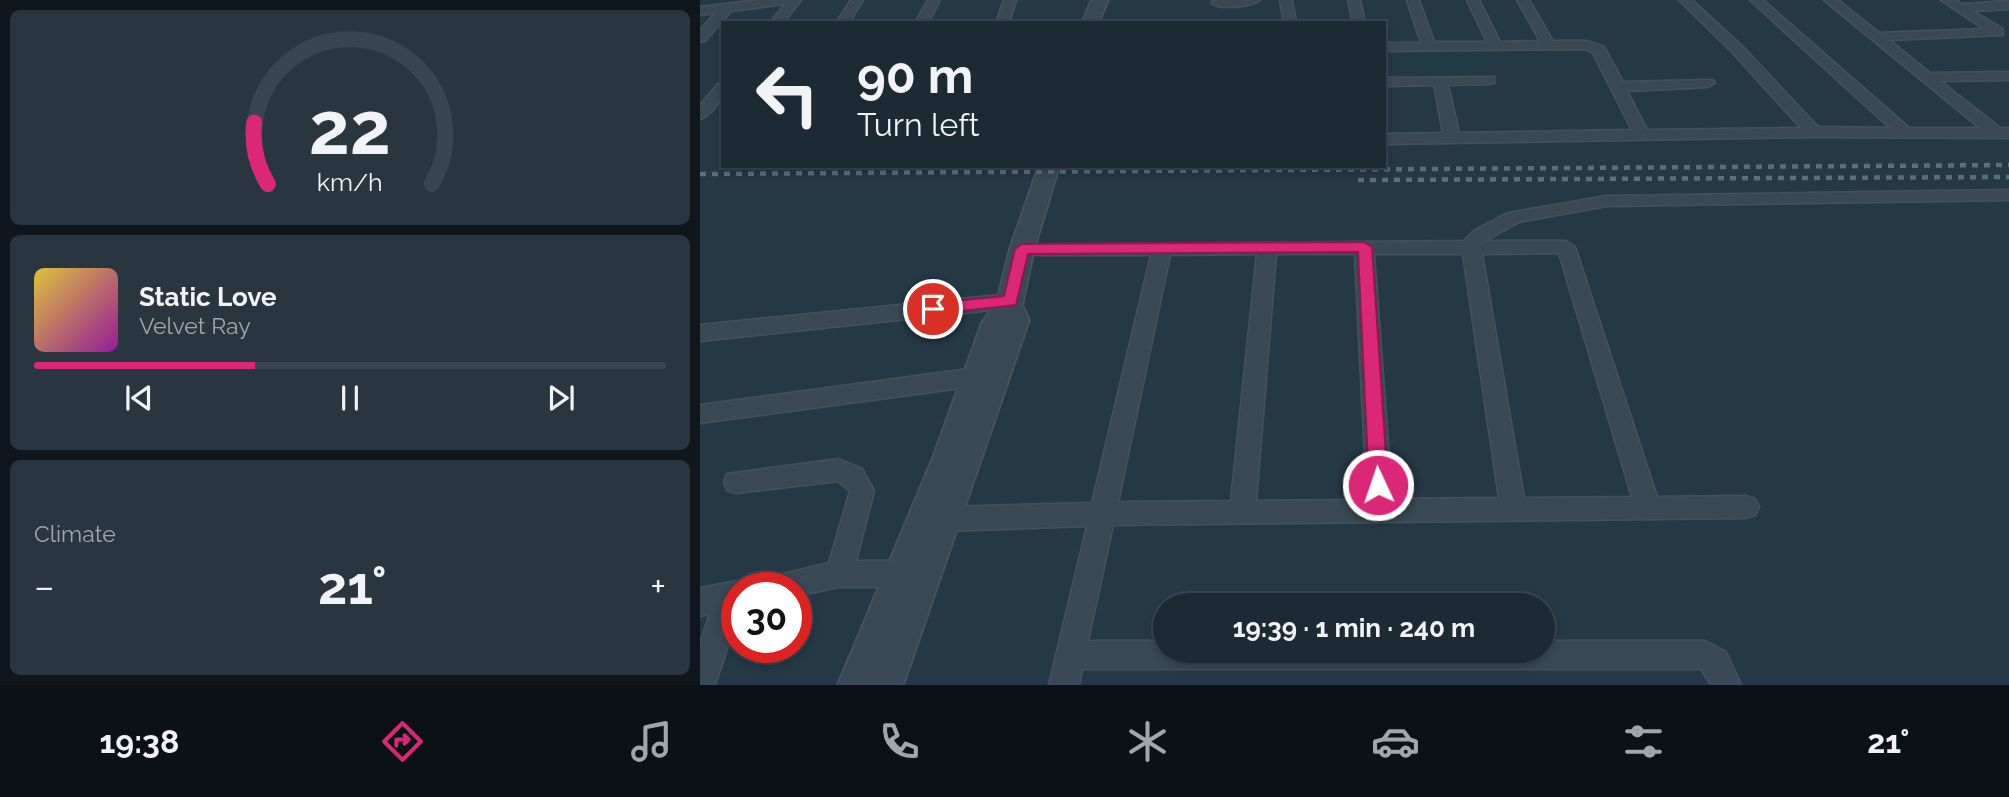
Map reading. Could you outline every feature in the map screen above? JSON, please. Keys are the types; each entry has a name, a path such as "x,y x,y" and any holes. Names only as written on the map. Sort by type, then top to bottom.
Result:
{"street":[{"path":"700,11 789,0"},
{"path":"778,21 795,0"},
{"path":"843,21 856,0"},
{"path":"922,21 934,0"},
{"path":"1003,21 1010,0"},
{"path":"1091,21 1100,0"},
{"path":"1109,21 1116,0"},
{"path":"1217,5 1254,0"},
{"path":"1286,0 1290,21"},
{"path":"1354,0 1359,21"},
{"path":"1413,0 1429,47"},
{"path":"1474,0 1496,46"},
{"path":"1523,0 1547,40 1545,45"},
{"path":"1685,0 1737,50 1814,132"},
{"path":"1756,0 1904,132"},
{"path":"1830,0 2003,133"},
{"path":"1947,0 2004,35"},
{"path":"1960,8 2009,5"},
{"path":"700,38 729,7"},
{"path":"1877,37 2004,35"},
{"path":"1386,47 1545,45 1596,48 1642,135"},
{"path":"1927,77 2009,76"},
{"path":"1386,82 1489,80"},
{"path":"1440,81 1452,138"},
{"path":"1618,88 1708,83"},
{"path":"702,112 721,89"},
{"path":"702,112 721,109"},
{"path":"1386,139 1814,132 2003,133"},
{"path":"857,685 948,458 995,323 1010,303 1022,249 1048,168"},
{"path":"1471,245 1481,234 1514,217 1597,201 2009,195"},
{"path":"1471,245 1513,510"},
{"path":"1022,249 1561,246 1569,250 1648,508"},
{"path":"1242,513 1267,247"},
{"path":"1364,247 1380,511"},
{"path":"1064,685 1162,248"},
{"path":"700,333 1010,303"},
{"path":"884,685 1016,320 1010,303"},
{"path":"700,414 976,377"},
{"path":"736,482 838,470 850,472 859,480 862,491 839,574"},
{"path":"946,519 1101,514 1746,507"},
{"path":"812,580 839,574 901,574"},
{"path":"700,602 721,598"},
{"path":"700,685 721,628"},
{"path":"1070,655 1705,655 1716,662 1726,685"}],"railway":[{"path":"700,174 2009,165"},
{"path":"1358,180 2009,177"}],"route":[{"path":"933,309 1010,301 1022,249 1364,247 1378,485"}]}
